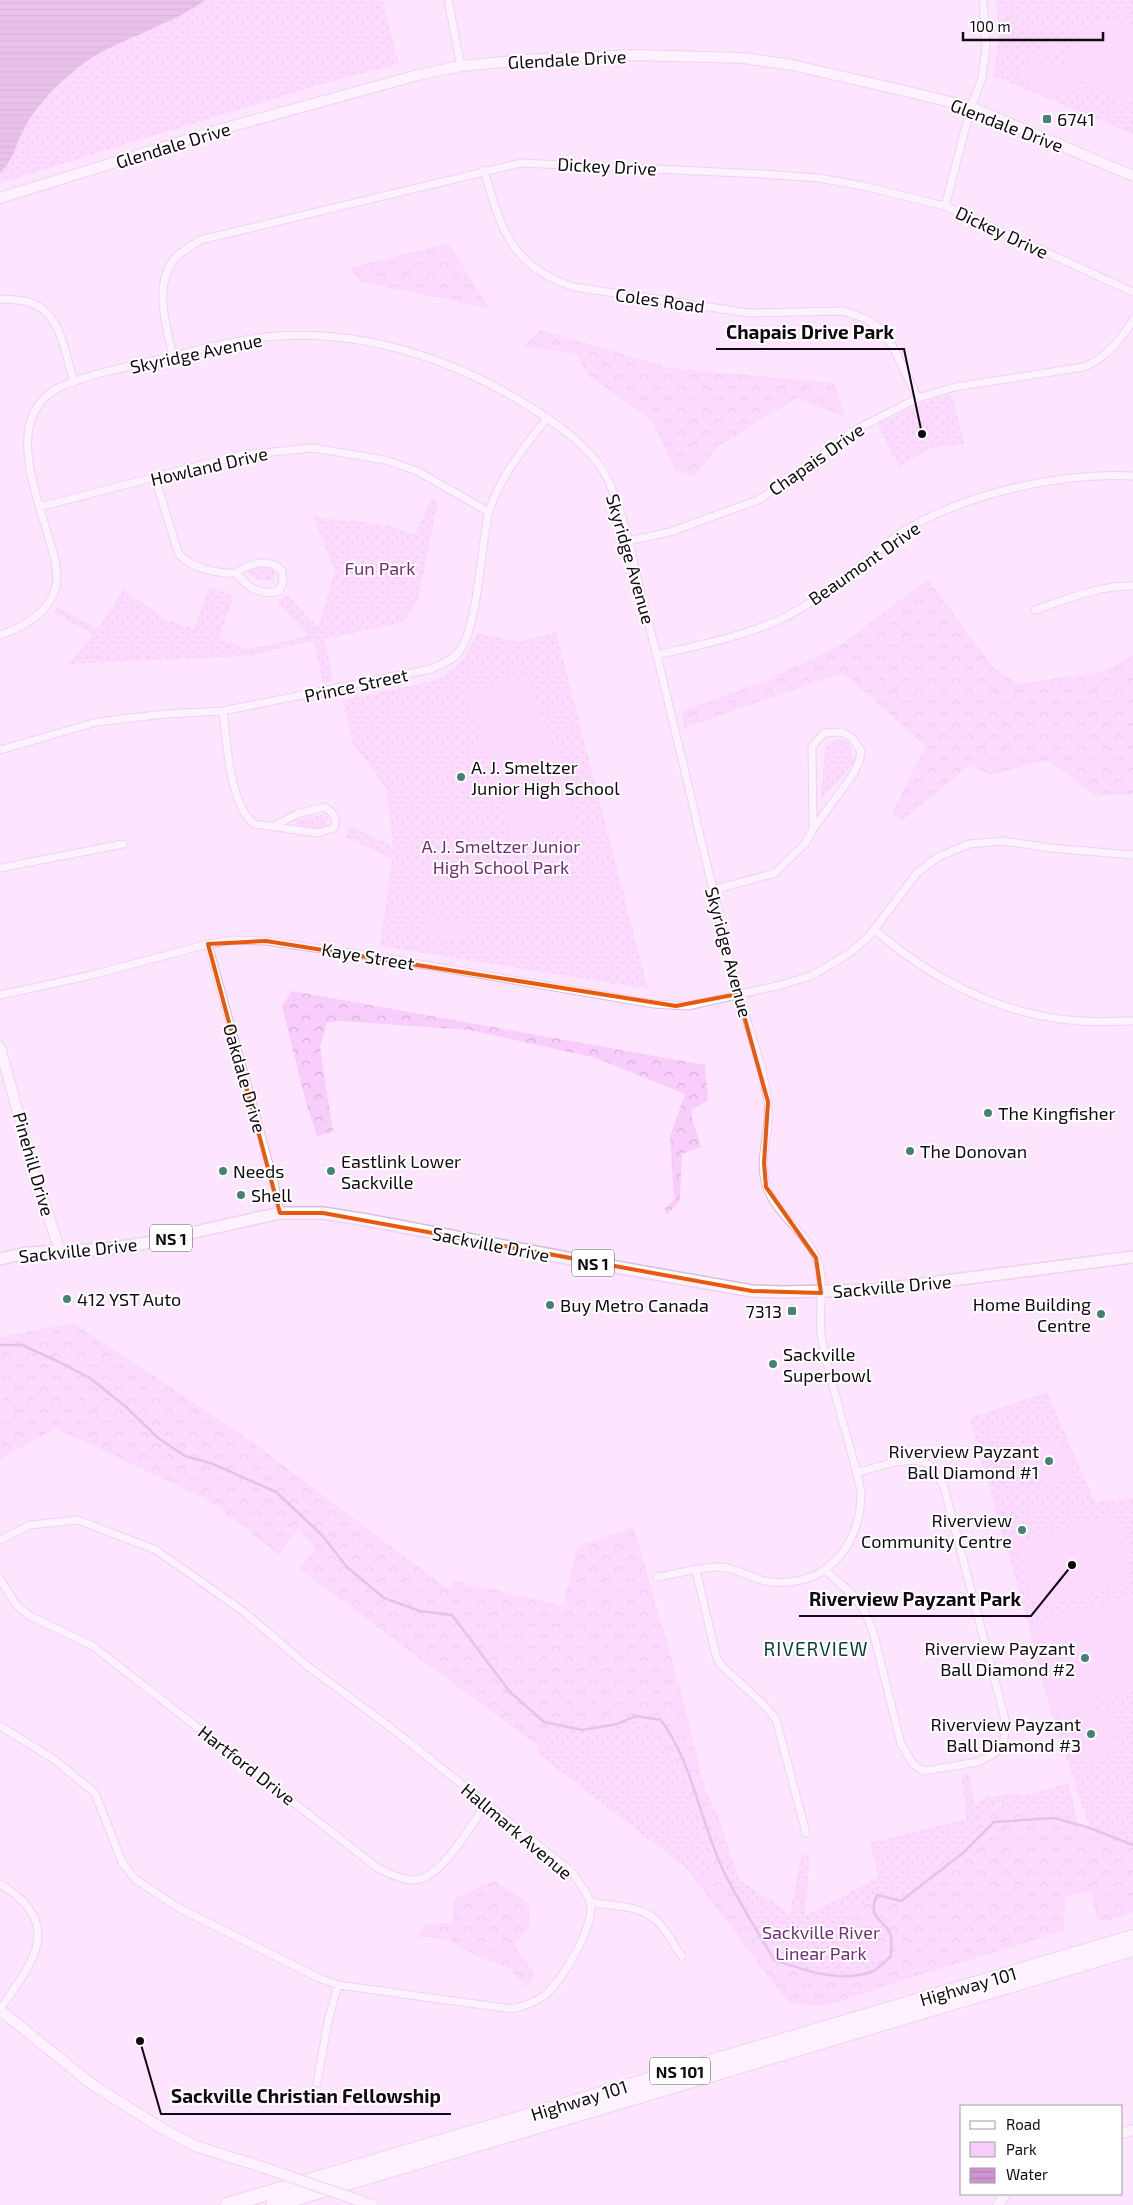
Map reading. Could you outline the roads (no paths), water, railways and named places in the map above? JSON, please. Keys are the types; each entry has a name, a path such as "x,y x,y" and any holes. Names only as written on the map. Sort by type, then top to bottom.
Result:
{"highway":[{"name":"Highway 101","path":"227,2205 1133,1937"},
{"name":"Highway 101","path":"273,2205 1133,1949"}],"main road":[{"name":"Glendale Drive","path":"0,198 335,97 461,66 523,60 633,55 744,58 792,65 971,108 1133,176"},
{"name":"Pinehill Drive","path":"0,1047 35,1176 60,1252"},
{"name":"Sackville Drive","path":"0,1259 27,1254 146,1243 280,1213 323,1213 367,1220 752,1291 821,1293 875,1290 1133,1257"},
{"path":"0,2009 93,2086 158,2126 195,2146 372,2205"}],"street":[{"path":"448,0 461,66"},
{"path":"945,206 971,108 982,78 986,46 983,0"},
{"name":"Dickey Drive","path":"173,356 162,295 165,276 178,256 200,240 484,170 522,163 546,162 819,178 864,186 945,206 1133,292"},
{"name":"Coles Road","path":"484,170 503,226 514,248 530,266 551,280 574,287 749,312 844,311 866,319 881,329 893,347 918,398"},
{"path":"0,299 33,303 50,316 57,328 74,382"},
{"name":"Chapais Drive","path":"628,541 670,532 758,500 801,472 850,432 918,398 955,387 1084,367 1098,361 1109,351 1133,320"},
{"name":"Skyridge Avenue","path":"0,635 23,626 37,616 54,594 57,580 56,565 48,530 39,508 22,447 24,422 30,411 53,390 74,382 216,344 270,337 318,337 367,341 406,351 480,380 547,418 572,437 592,456 604,473 620,508 738,994 760,1063 768,1102 764,1163 766,1187 816,1258 820,1269 823,1342 861,1492 861,1511 854,1536 826,1571"},
{"name":"Prince Street","path":"0,750 97,722 166,714 223,711 431,669 455,656 463,644 470,624 489,512 516,461 547,418"},
{"name":"Howland Drive","path":"39,508 93,492 155,478 240,455 312,448 385,460 417,471 489,512"},
{"name":"Beaumont Drive","path":"657,655 745,633 782,618 844,578 906,529 983,496 1069,479 1107,474 1133,476"},
{"path":"155,478 181,557 191,564 215,573 236,573 249,565 268,562 275,564 282,571 283,582 279,591 263,592 252,590 236,573"},
{"path":"1035,610 1113,585 1133,586"},
{"path":"223,711 229,758 242,811 254,824 318,833 334,828 336,821 333,814 324,807 297,814 274,826"},
{"path":"712,890 775,874 805,844 813,829 854,773 860,758 861,751 853,738 842,732 824,733 812,747 813,829"},
{"name":"Kaye Street","path":"0,995 92,975 208,944 232,940 257,940 307,946 676,1006 688,1006 785,984 813,975 850,954 875,930 917,873 938,857 970,844 1002,841 1133,855"},
{"path":"0,868 123,844"},
{"path":"875,930 900,952 958,988 996,1004 1035,1014 1079,1021 1133,1021"},
{"name":"Oakdale Drive","path":"208,944 274,1182 280,1213"},
{"path":"657,1577 722,1567 771,1582 793,1582 826,1571 851,1593 864,1610 873,1631 901,1744 911,1761 924,1770 978,1762 995,1753 1004,1740 1006,1723 944,1488 936,1473 927,1463 911,1460 857,1473"},
{"name":"Hallmark Avenue","path":"0,1540 30,1525 78,1520 156,1550 244,1612 310,1668 386,1724 572,1872 591,1902"},
{"path":"696,1570 716,1656 726,1672 766,1707 776,1719 806,1833"},
{"name":"Hartford Drive","path":"0,1579 17,1606 30,1616 93,1646 379,1869 403,1878 420,1880 437,1871 486,1804"},
{"path":"0,1726 55,1760 95,1793 122,1862 135,1878 177,1907 319,1978 338,1985 488,2007 512,2009 528,2005 544,1996 560,1979 585,1933 590,1919 591,1902 636,1908 647,1913 658,1922 682,1956"},
{"path":"0,1884 27,1904 35,1919 38,1935 36,1951 0,2009"},
{"path":"316,2083 328,2021 338,1985"}],"water":[{"path":"0,0 205,0 174,19 108,49 70,74 48,95 36,111 25,127 12,157 0,173"}],"waterway":[{"path":"0,1345 22,1345 90,1378 125,1406 158,1438 185,1456 213,1464 276,1492 322,1535 347,1567 384,1598 420,1611 452,1615 510,1692 544,1722 582,1730 617,1724 636,1716 661,1720 672,1737 689,1774 723,1870 774,1960 836,1976 861,1975 875,1970 891,1956 891,1936 875,1915 874,1903 877,1895 901,1901 963,1853 994,1822 1054,1818 1090,1828 1133,1845"}],"place":[{"name":"6741","path":"1047,119"},
{"name":"Chapais Drive Park","path":"922,434"},
{"name":"A. J. Smeltzer Junior High School","path":"461,777"},
{"name":"The Kingfisher","path":"988,1113"},
{"name":"The Donovan","path":"910,1151"},
{"name":"Needs","path":"223,1171"},
{"name":"Eastlink Lower Sackville","path":"331,1171"},
{"name":"Shell","path":"241,1195"},
{"name":"412 YST Auto","path":"67,1299"},
{"name":"Buy Metro Canada","path":"550,1305"},
{"name":"7313","path":"792,1311"},
{"name":"Home Building Centre","path":"1101,1314"},
{"name":"Sackville Superbowl","path":"773,1364"},
{"name":"Riverview Payzant Ball Diamond #1","path":"1049,1461"},
{"name":"Riverview Community Centre","path":"1022,1530"},
{"name":"Riverview Payzant Park","path":"1072,1565"},
{"name":"Riverview Payzant Ball Diamond #2","path":"1085,1658"},
{"name":"Riverview Payzant Ball Diamond #3","path":"1091,1734"},
{"name":"Sackville Christian Fellowship","path":"140,2041"}],"district":[{"name":"RIVERVIEW","path":"816,1648"}],"park label":[{"name":"Fun Park","path":"380,568"},
{"name":"A. J. Smeltzer Junior High School Park","path":"501,856"},
{"name":"Sackville River Linear Park","path":"821,1942"}]}
